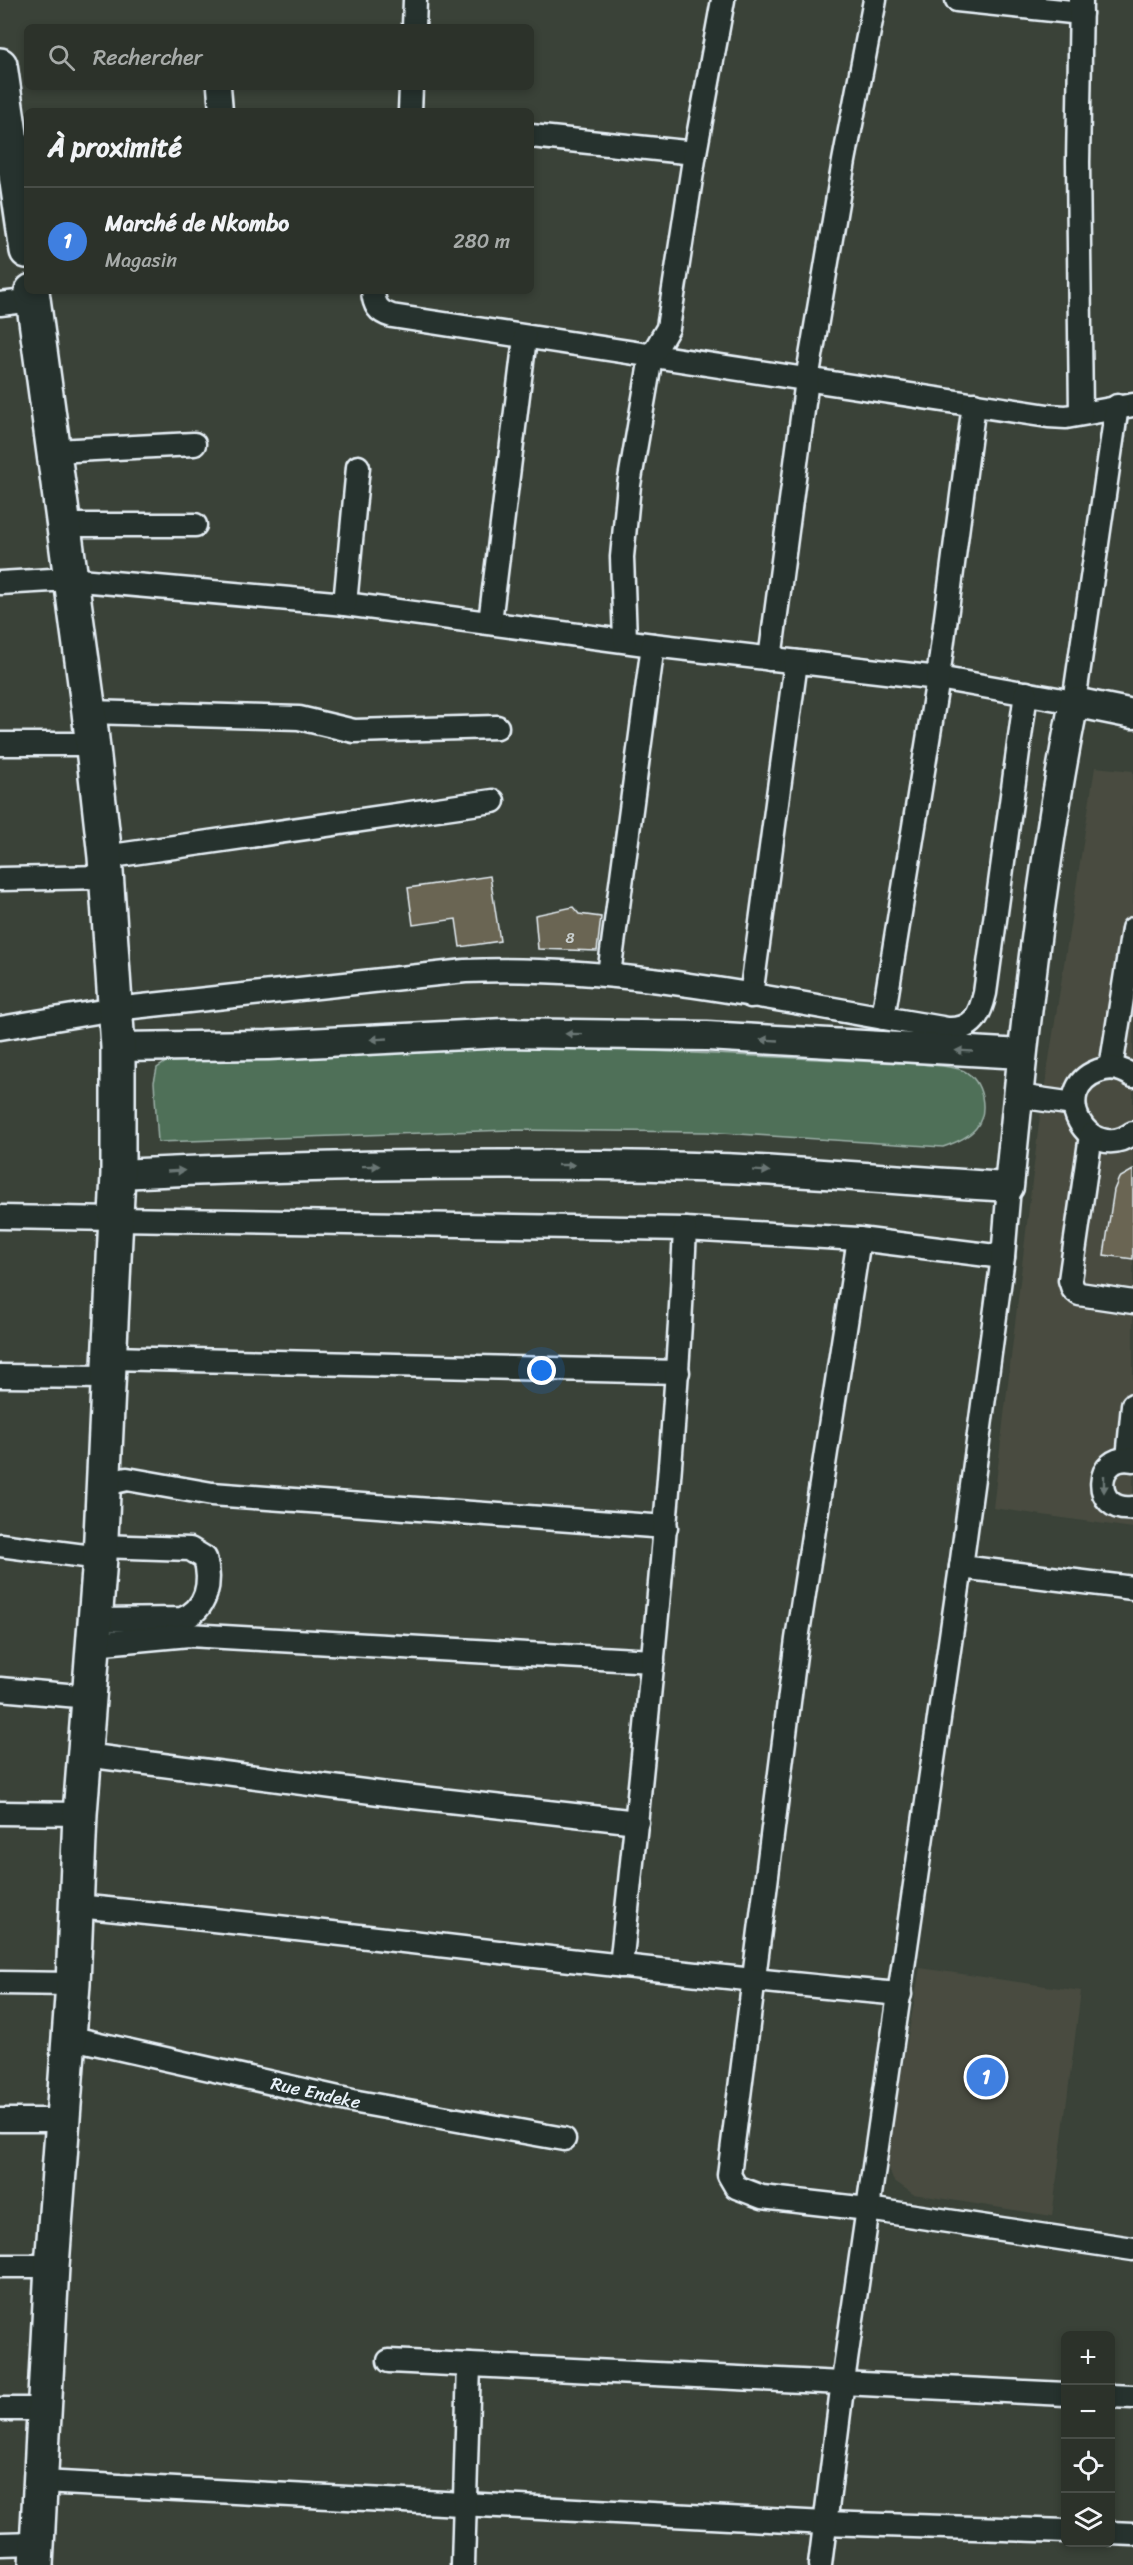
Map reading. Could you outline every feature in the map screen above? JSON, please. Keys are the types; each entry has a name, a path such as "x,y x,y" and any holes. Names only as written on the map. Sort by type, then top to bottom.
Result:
{"highway":[{"path":"0,65 24,230"},
{"path":"33,295 55,451 69,579 89,712 105,867 118,1047 118,1174 101,1485 100,1552 80,1814 73,1984 52,2266 37,2554"}],"main road":[{"path":"118,1174 281,1167 639,1166 695,1167 1009,1187 1022,1054 1050,832 1074,702 1133,714"},
{"path":"118,1047 268,1045 504,1033 707,1036 1022,1054"}],"street":[{"path":"414,24 415,0"},
{"path":"625,640 622,557 629,485 651,357 668,328 695,153 723,0"},
{"path":"770,659 807,380 843,161 875,0"},
{"path":"957,0 1081,6 1078,162 1081,413"},
{"path":"219,90 221,108"},
{"path":"411,90 411,108"},
{"path":"534,136 695,153"},
{"path":"0,583 69,579 345,604 653,645 938,678 1074,702 1125,406 1066,417 1048,416 651,357 384,314 374,302 373,294"},
{"path":"0,304 33,295"},
{"path":"490,622 525,338"},
{"path":"883,1018 938,678 974,404"},
{"path":"55,451 194,444"},
{"path":"345,604 358,467"},
{"path":"64,525 195,525"},
{"path":"609,974 653,645"},
{"path":"751,996 796,662"},
{"path":"0,1028 115,1009 465,971 507,969 609,974 958,1030 972,1024 982,1008 1026,693"},
{"path":"89,712 299,718 354,730 497,727"},
{"path":"0,744 92,744"},
{"path":"0,879 105,867 493,801"},
{"path":"1111,1068 1129,987 1133,929"},
{"path":"1133,1076 1111,1068 1089,1075 1081,1083 1074,1104 1078,1121 1091,1135 1111,1141 1133,1133"},
{"path":"1018,1096 1074,1104"},
{"path":"1091,1135 1070,1280 1073,1288 1079,1294 1133,1302"},
{"path":"820,2565 843,2381 961,1567 1003,1257 1009,1187"},
{"path":"0,1217 685,1229 859,1239 1003,1257"},
{"path":"621,1966 666,1527 678,1372 685,1229"},
{"path":"859,1239 797,1639 729,2175 736,2187 748,2194 762,2197 868,2209 1133,2249"},
{"path":"0,1376 109,1367 678,1372"},
{"path":"1133,1405 1130,1460 1109,1467 1102,1479 1107,1499 1113,1504 1133,1508"},
{"path":"101,1485 127,1479 213,1494 666,1527"},
{"path":"0,1545 100,1552 190,1549 206,1558 209,1570 205,1600 194,1614 182,1619 93,1632"},
{"path":"961,1567 1133,1588"},
{"path":"93,1632 189,1635 654,1661"},
{"path":"0,1689 89,1696"},
{"path":"85,1755 387,1794 637,1822"},
{"path":"0,1813 80,1814"},
{"path":"76,1906 287,1926 752,1981 900,1994"},
{"path":"0,1983 73,1984"},
{"name":"Rue Endeke","path":"68,2037 352,2101 564,2139"},
{"path":"0,2120 63,2120"},
{"path":"0,2266 52,2266"},
{"path":"389,2361 843,2381 1061,2394"},
{"path":"463,2565 469,2365"},
{"path":"1115,2396 1133,2397"},
{"path":"0,2409 46,2409"},
{"path":"42,2481 825,2523 1061,2531"},
{"path":"1115,2533 1133,2534"},
{"path":"0,2544 37,2554"}],"shaded area":[{"path":"1095,767 1133,771 1133,1528 993,1508 1039,1123"},
{"path":"920,1968 1081,1991 1052,2216 913,2194 893,2180 886,2162"}],"green space":[{"path":"494,1047 610,1049 949,1067 964,1071 976,1082 982,1097 982,1113 973,1132 943,1147 706,1132 510,1130 158,1142 154,1082 157,1068 166,1062"}],"building":[{"path":"490,876 500,941 460,947 456,919 413,925 408,888"},
{"path":"573,907 579,914 601,917 597,951 538,949 535,915"},
{"path":"1133,1170 1133,1259 1104,1255 1114,1190 1119,1178"}],"place":[{"name":"Marché de Nkombo","path":"986,2077"}]}
